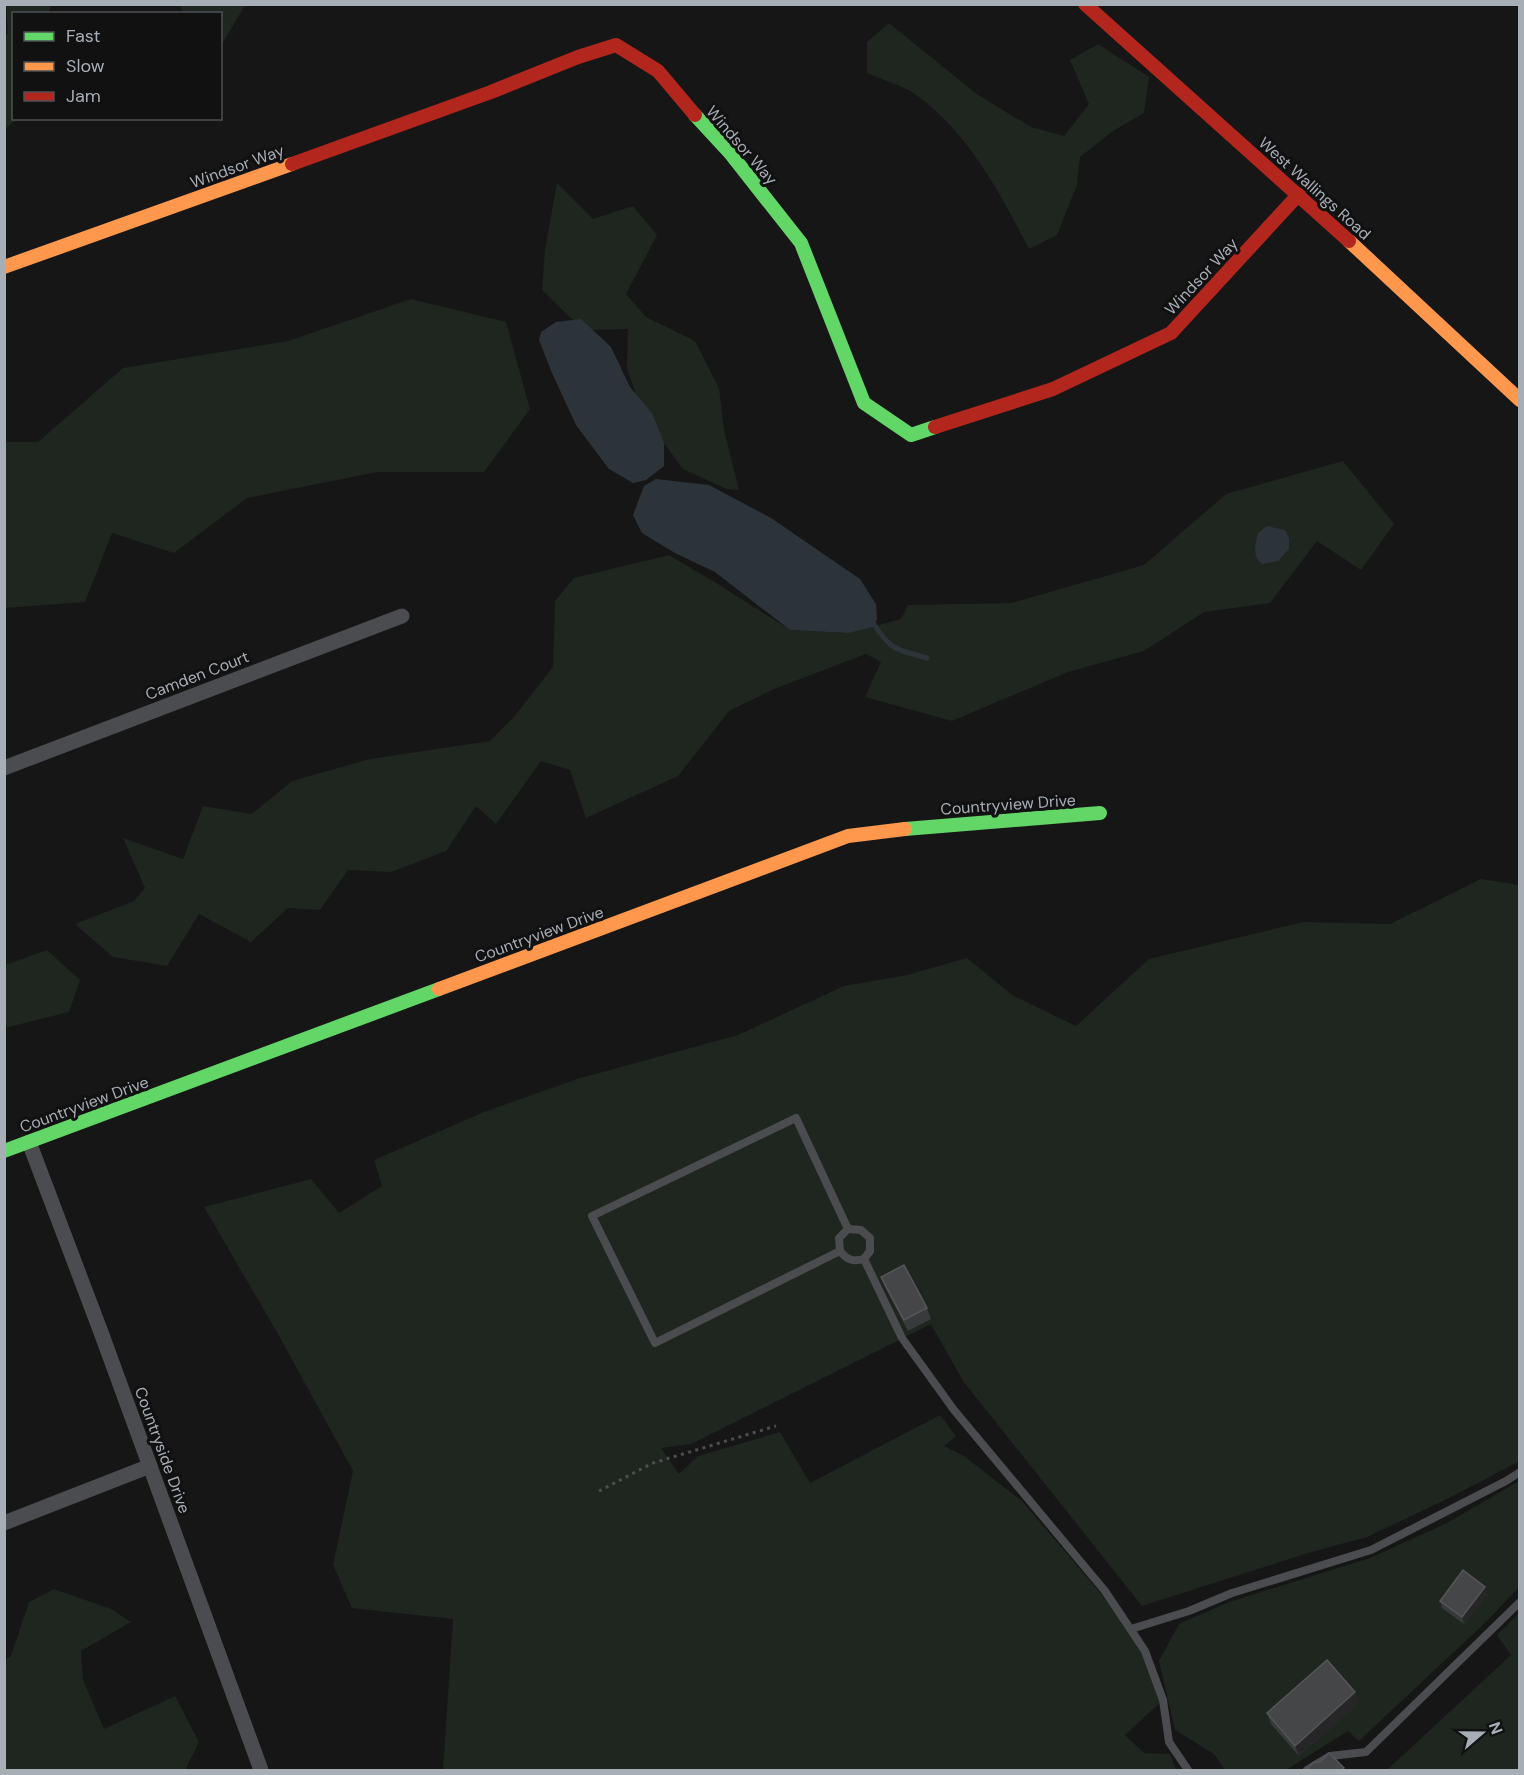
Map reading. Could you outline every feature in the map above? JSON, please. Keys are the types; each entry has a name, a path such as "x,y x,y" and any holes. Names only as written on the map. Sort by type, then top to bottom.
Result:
{"street":[{"name":"West Wallings Road","path":"1085,4 1299,194 1520,400"},
{"name":"Windsor Way","path":"4,267 616,45 658,71 686,106 730,153 801,243 864,403 911,435 1053,389 1138,351 1171,333 1299,194"},
{"name":"Camden Court","path":"4,768 402,616"},
{"name":"Countryview Drive","path":"4,1151 848,837 927,826 1100,813"},
{"name":"Countryside Drive","path":"29,1142 261,1770"},
{"path":"4,1523 150,1466"}],"lane":[{"path":"840,1251 655,1343 592,1216 796,1118 848,1229"},
{"path":"848,1229 861,1230 870,1238 870,1251 864,1259 849,1260 840,1251 839,1238 848,1229"},
{"path":"864,1259 902,1338 954,1410 1105,1591 1145,1651 1163,1700 1169,1742 1188,1770"},
{"path":"1131,1629 1189,1611 1233,1593 1371,1550 1520,1472"},
{"path":"1306,1770 1330,1756 1366,1752 1520,1602"}],"path":[{"path":"599,1491 653,1463 776,1426"}],"shaded area":[{"path":"180,4 245,5 222,44 222,12 183,12"},
{"path":"6,5 52,5 48,12 12,12 12,120 16,120 5,129 4,35 8,34"},
{"path":"889,23 978,95 1031,127 1064,136 1089,104 1070,60 1098,44 1149,77 1144,113 1113,131 1080,157 1077,185 1057,235 1029,249 979,162 948,123 910,91 867,73 867,42"},
{"path":"557,183 593,219 633,206 657,235 626,294 646,317 695,341 719,388 724,430 739,490 727,489 683,469 644,416 627,369 628,329 583,330 542,290 545,250"},
{"path":"411,299 506,322 530,409 484,472 377,472 247,498 174,553 112,533 85,602 5,608 5,442 38,442 123,368 288,341"},
{"path":"581,319 611,347 630,387 652,413 664,443 664,466 646,480 633,483 609,469 576,425 552,373 539,340 541,332 556,322"},
{"path":"1343,461 1394,524 1361,570 1317,541 1270,603 1204,612 1144,651 1068,672 952,721 865,697 881,662 866,654 774,689 729,711 678,776 586,818 570,770 541,761 496,824 476,806 446,851 391,872 348,870 320,910 288,908 251,942 199,914 167,966 113,957 75,924 134,901 145,888 123,838 183,859 203,806 252,814 292,781 370,759 490,741 513,718 553,667 555,601 574,578 669,555 790,630 849,633 901,619 908,605 1012,603 1144,565 1226,494"},
{"path":"656,479 709,485 771,518 860,579 876,604 877,619 873,627 849,633 790,630 715,572 675,553 642,533 633,515 644,486"},
{"path":"1267,526 1285,530 1289,538 1289,549 1278,561 1262,564 1257,557 1255,546 1258,533"},
{"path":"1481,879 1519,885 1520,1460 1516,1463 1367,1537 1308,1553 1142,1606 963,1381 931,1324 691,1444 661,1448 679,1474 698,1456 780,1432 810,1483 940,1415 956,1436 944,1446 964,1456 1022,1501 1131,1629 1145,1651 1163,1700 1125,1735 1144,1753 1170,1754 1176,1770 443,1770 453,1619 352,1608 333,1565 353,1471 278,1334 204,1207 311,1179 339,1213 382,1186 374,1160 484,1112 577,1079 738,1035 844,986 907,975 967,958 1012,995 1076,1026 1149,959 1303,922 1390,924"},
{"path":"47,950 80,980 69,1012 5,1028 5,965"},
{"path":"1519,1481 1519,1587 1486,1622 1359,1741 1348,1731 1286,1770 1225,1770 1214,1754 1175,1730 1159,1661 1179,1624 1229,1602 1370,1558 1447,1523"},
{"path":"54,1589 111,1609 131,1622 81,1651 83,1680 104,1729 175,1696 199,1742 185,1770 5,1770 5,1660 11,1656 29,1602"},
{"path":"1519,1613 1519,1770 1387,1770 1511,1655 1497,1635"}],"building":[{"path":"904,1265 927,1308 904,1320 881,1277"},
{"path":"1463,1570 1485,1587 1462,1617 1440,1601"},
{"path":"1327,1660 1355,1692 1295,1746 1267,1713"},
{"path":"1329,1753 1344,1768 1341,1770 1306,1770 1314,1762 1320,1762"}],"waterway":[{"path":"872,621 884,638 894,647 927,658"}],"traffic: fast":[{"path":"695,115 730,153 801,243 864,403 911,435 935,427"},
{"path":"905,829 1100,813"},
{"path":"4,1151 439,989"}],"traffic: slow":[{"path":"4,267 292,164"},
{"path":"1349,241 1520,400"},
{"path":"439,989 848,836 905,829"}],"traffic: jam":[{"path":"1085,4 1349,241"},
{"path":"292,164 491,92 578,57 616,45 658,71 695,115"},
{"path":"935,427 1053,389 1171,333 1299,194"}]}
